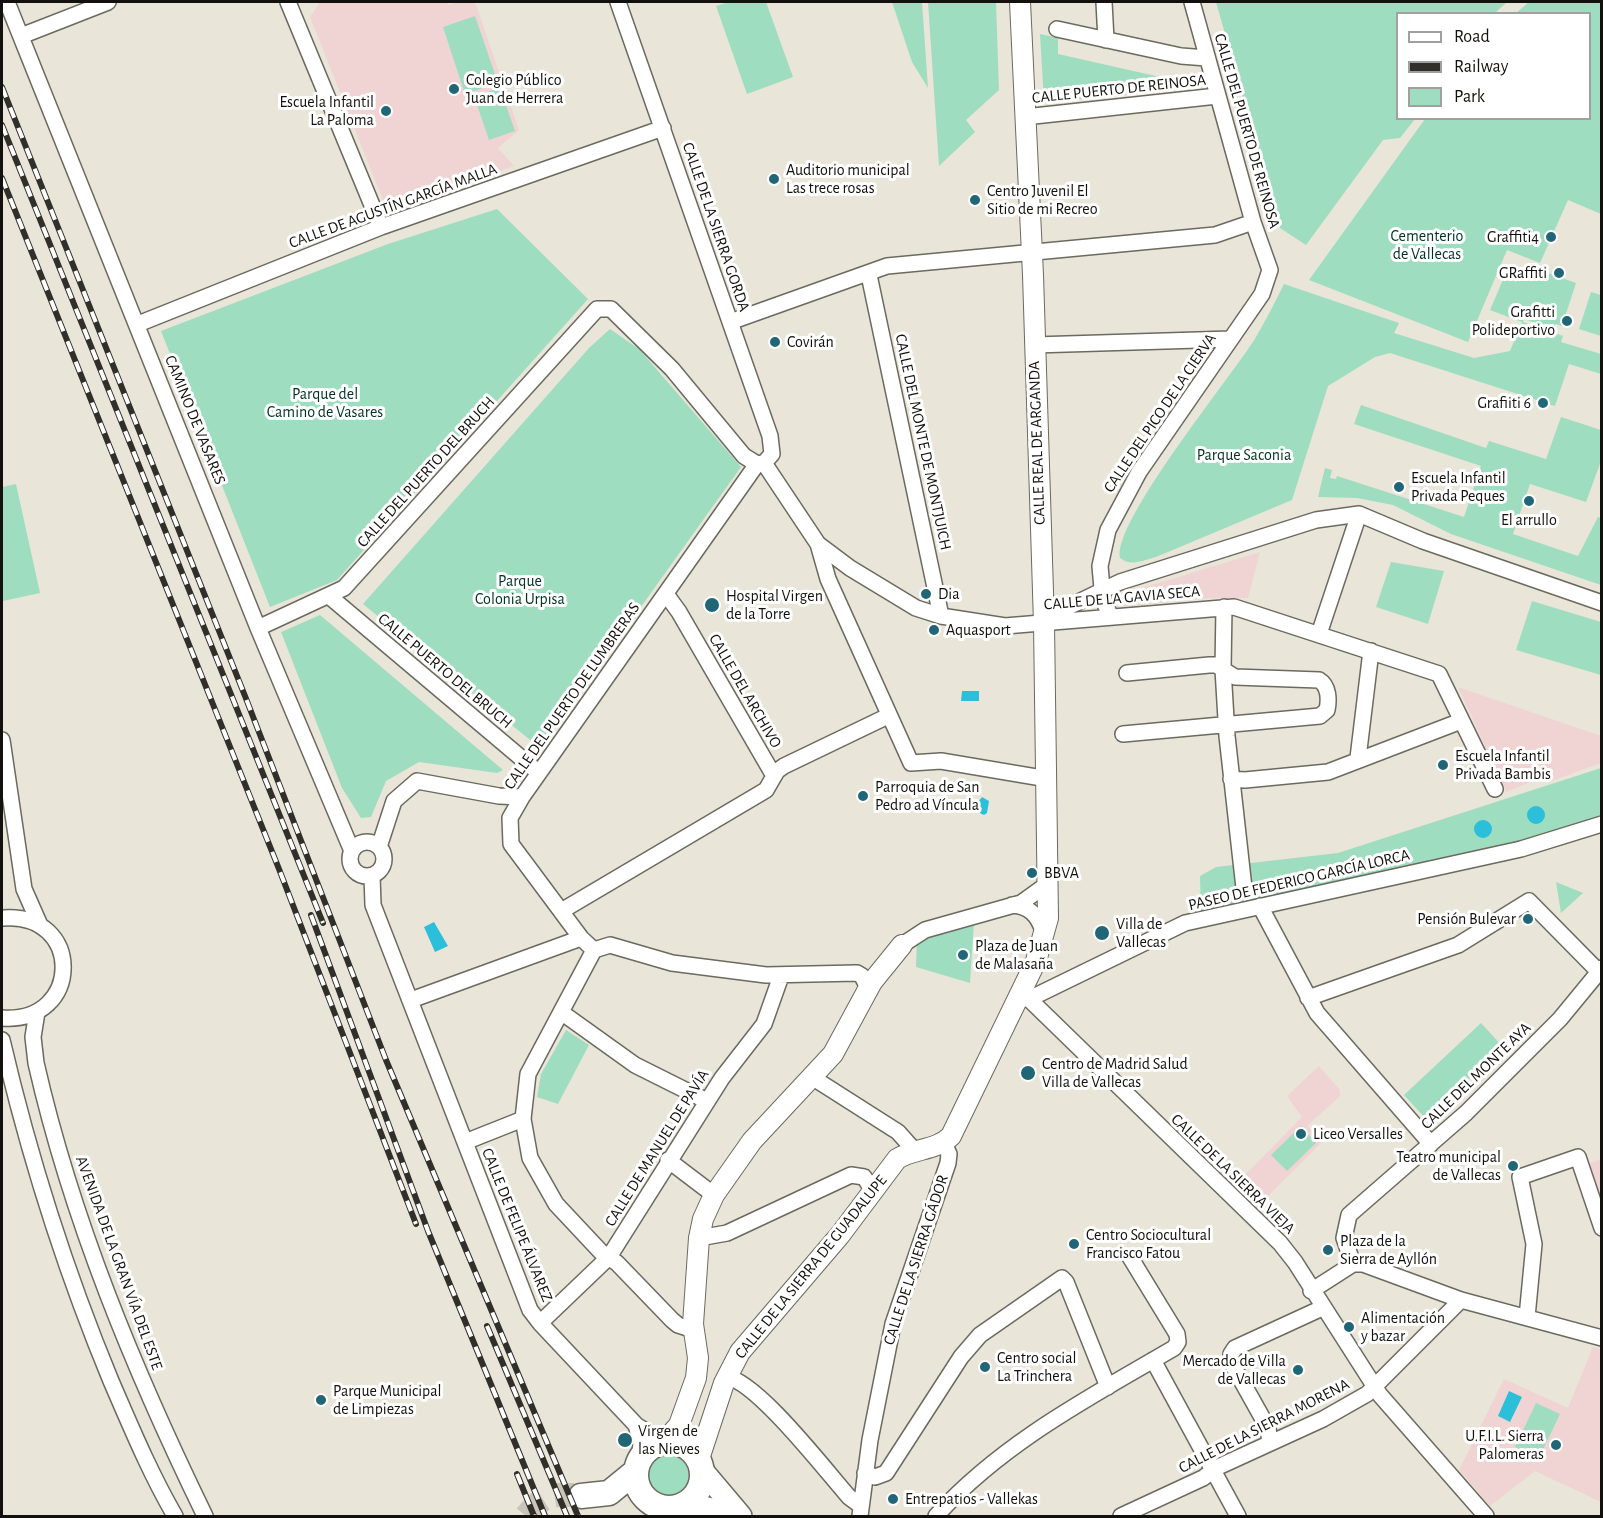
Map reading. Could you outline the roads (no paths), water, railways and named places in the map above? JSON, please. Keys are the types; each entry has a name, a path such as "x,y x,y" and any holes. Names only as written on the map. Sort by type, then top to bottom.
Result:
{"main road":[{"path":"581,1496 609,1493 638,1466 651,1447 663,1442 684,1444 741,1516"},
{"path":"673,1510 693,1499 700,1487 701,1465"},
{"path":"638,1466 640,1490 654,1505 673,1510 708,1508 721,1516"}],"street":[{"name":"CAMINO DE VASARES","path":"7,2 258,628 352,850"},
{"path":"21,36 108,2"},
{"path":"288,2 381,227"},
{"name":"CALLE DE LA SIERRA GORDA","path":"618,2 770,436 772,454 760,463"},
{"name":"CALLE REAL DE ARGANDA","path":"1020,2 1032,251 1044,623 1048,779 1046,885"},
{"path":"1104,2 1106,40"},
{"name":"CALLE DEL PUERTO DE REINOSA","path":"1191,2 1253,222 1270,270"},
{"path":"1058,29 1181,56 1207,58"},
{"name":"CALLE PUERTO DE REINOSA","path":"1025,117 1217,96"},
{"name":"CALLE DE AGUSTÍN GARCÍA MALLA","path":"138,324 381,227 663,128"},
{"path":"730,322 869,275 887,266 1215,235 1253,222"},
{"name":"CALLE DEL PICO DE LA CIERVA","path":"1111,617 1102,589 1101,552 1120,505 1139,472 1262,294 1270,270"},
{"name":"CALLE DEL MONTE DE MONTJUICH","path":"869,275 941,616"},
{"name":"CALLE DEL PUERTO DEL BRUCH","path":"258,628 344,588 597,309 611,309 672,369 744,456 760,463"},
{"path":"1034,345 1231,339"},
{"path":"760,463 818,544 828,579 911,763 941,761 1048,779"},
{"name":"CALLE DEL PUERTO DE LUMBRERAS","path":"598,948 581,938 563,910 511,844 510,818 522,797 760,463"},
{"path":"1319,634 1359,514"},
{"path":"1044,623 1066,608 1102,589 1269,533 1328,517 1359,514 1423,541 1602,603"},
{"name":"CALLE DE LA GAVIA SECA","path":"818,544 850,568 916,608 941,616 987,625 1044,623 1224,607 1245,609 1439,674 1461,721"},
{"name":"CALLE DEL ARCHIVO","path":"666,594 679,612 774,776"},
{"name":"CALLE PUERTO DEL BRUCH","path":"328,596 539,773"},
{"path":"1224,607 1223,669 1226,726 1244,888"},
{"path":"1358,758 1371,651"},
{"path":"1122,734 1320,716 1324,714 1328,705 1327,688 1319,680 1235,677 1209,664 1127,673"},
{"path":"563,910 766,790 774,776 784,766 888,716"},
{"path":"1231,778 1245,780 1328,772 1358,758 1461,721 1495,789"},
{"path":"2,740 24,889 39,923 57,943 63,959 63,977 59,991 38,1012 14,1019 2,1018"},
{"path":"379,847 364,842 352,850 350,862 355,872 372,875 383,863 379,847 394,801 417,781 498,796 522,797"},
{"name":"PASEO DE FEDERICO GARCÍA LORCA","path":"1022,999 1168,930 1194,921 1521,849 1602,824"},
{"name":"CALLE DE FELIPE ÁLVAREZ","path":"372,875 373,905 524,1295 540,1323 636,1425 663,1442"},
{"path":"663,1442 679,1425 696,1378 698,1363 693,1330 699,1238 703,1219 714,1195 752,1141 817,1072 842,1038 868,988 902,945 926,930 1028,900 1046,885 1050,888 1048,918 1022,999 951,1136 944,1143"},
{"path":"1308,998 1458,945 1529,902 1600,970"},
{"path":"1012,905 1028,909 1040,921 1043,931"},
{"path":"1260,906 1317,1013 1431,1144"},
{"path":"2,918 13,917 39,923"},
{"path":"411,1000 581,938"},
{"path":"693,1330 678,1325 672,1320 609,1257 601,1252 556,1203 530,1158 523,1119 531,1066 598,948 616,946 672,963 781,976 856,972 862,976 868,988"},
{"name":"CALLE DEL MONTE AYA","path":"1358,1264 1344,1238 1349,1215 1431,1144 1560,1019 1600,970"},
{"name":"CALLE DE MANUEL DE PAVÍA","path":"540,1323 609,1257 707,1101 764,1024 781,976"},
{"name":"CALLE DE LA SIERRA VIEJA","path":"1022,999 1280,1243 1295,1262 1311,1291 1375,1388 1486,1516"},
{"name":"AVENIDA DE LA GRAN VÍA DEL ESTE","path":"38,1012 33,1037 36,1063 87,1238 136,1369 205,1516"},
{"path":"561,1012 635,1065 707,1101"},
{"path":"2,1040 21,1122 60,1247 93,1338 160,1491 175,1516"},
{"path":"817,1072 818,1081 898,1132 915,1151"},
{"name":"CALLE DE FELIPE ÁLVAREZ","path":"465,1142 523,1119"},
{"name":"CALLE DE LA SIERRA DE GUADALUPE","path":"701,1465 726,1377 740,1352 840,1236 897,1159 944,1143"},
{"name":"CALLE DE LA SIERRA GÁDOR","path":"861,1511 865,1473 893,1324 948,1163 949,1154 944,1143"},
{"path":"1527,1317 1534,1244 1520,1177 1578,1157 1602,1228"},
{"path":"668,1160 714,1195"},
{"path":"699,1238 727,1233 851,1175 864,1177 873,1191"},
{"path":"936,1516 982,1470 1023,1440 1174,1348 1178,1342 1177,1334 1130,1257"},
{"path":"1311,1291 1358,1264 1461,1300 1602,1338"},
{"path":"865,1473 875,1477 886,1473 961,1357 980,1335 1062,1278 1066,1282 1108,1387"},
{"name":"CALLE DE LA SIERRA MORENA","path":"1121,1516 1137,1513 1212,1471 1323,1419 1375,1388 1461,1300"},
{"path":"1270,1443 1268,1428 1231,1362 1231,1354 1235,1348 1322,1308"},
{"path":"1153,1360 1238,1516"},
{"path":"726,1377 738,1381 758,1394 861,1511"},
{"path":"636,1425 641,1443 638,1466"},
{"path":"160,1491 166,1516"}],"water":[{"path":"962,691 979,691 979,701 961,701"},
{"path":"982,797 989,801 987,813 984,815 980,813 978,802"},
{"path":"1536,806 1542,809 1545,815 1542,821 1536,824 1530,821 1527,815 1530,809"},
{"path":"1483,820 1489,823 1492,829 1489,835 1483,838 1477,835 1474,829 1477,823"},
{"path":"434,922 448,946 435,952 424,927"},
{"path":"1509,1391 1522,1397 1510,1422 1498,1416"}],"tunnel":[{"path":"526,1516 538,1503 549,1497 581,1496"}],"railway":[{"path":"2,87 245,696 386,1060 578,1516"},
{"path":"2,125 323,923"},
{"path":"2,178 279,869 416,1224"},
{"path":"311,915 428,1231 545,1516"},
{"path":"487,1326 567,1516"},
{"path":"517,1474 534,1516"}],"place":[{"name":"Colegio Público Juan de Herrera","path":"454,89"},
{"name":"Escuela Infantil La Paloma","path":"386,111"},
{"name":"Auditorio municipal Las trece rosas","path":"774,179"},
{"name":"Centro Juvenil El Sitio de mi Recreo","path":"975,200"},
{"name":"Graffiti4","path":"1551,237"},
{"name":"GRaffiti","path":"1559,273"},
{"name":"Grafitti Polideportivo","path":"1567,321"},
{"name":"Covirán","path":"775,342"},
{"name":"Grafiiti 6","path":"1543,403"},
{"name":"Escuela Infantil Privada Peques","path":"1399,487"},
{"name":"El arrullo","path":"1529,501"},
{"name":"Dia","path":"926,594"},
{"name":"Hospital Virgen de la Torre","path":"712,605"},
{"name":"Aquasport","path":"934,630"},
{"name":"Escuela Infantil Privada Bambis","path":"1443,765"},
{"name":"Parroquia de San Pedro ad Víncula","path":"863,796"},
{"name":"BBVA","path":"1032,873"},
{"name":"Pensión Bulevar","path":"1528,919"},
{"name":"Villa de Vallecas","path":"1102,933"},
{"name":"Plaza de Juan de Malasaña","path":"963,955"},
{"name":"Centro de Madrid Salud Villa de Vallecas","path":"1028,1073"},
{"name":"Liceo Versalles","path":"1301,1134"},
{"name":"Teatro municipal de Vallecas","path":"1513,1166"},
{"name":"Centro Sociocultural Francisco Fatou","path":"1074,1244"},
{"name":"Plaza de la Sierra de Ayllón","path":"1328,1250"},
{"name":"Alimentación y bazar","path":"1349,1327"},
{"name":"Centro social La Trinchera","path":"985,1367"},
{"name":"Mercado de Villa de Vallecas","path":"1298,1370"},
{"name":"Parque Municipal de Limpiezas","path":"321,1400"},
{"name":"Virgen de las Nieves","path":"625,1440"},
{"name":"U.F.I.L. Sierra Palomeras","path":"1556,1445"},
{"name":"Entrepatios - Vallekas","path":"893,1499"}],"park label":[{"name":"Cementerio de Vallecas","path":"1427,245"},
{"name":"Parque del Camino de Vasares","path":"325,403"},
{"name":"Parque Saconia","path":"1244,455"},
{"name":"Parque Colonia Urpisa","path":"520,590"}]}
